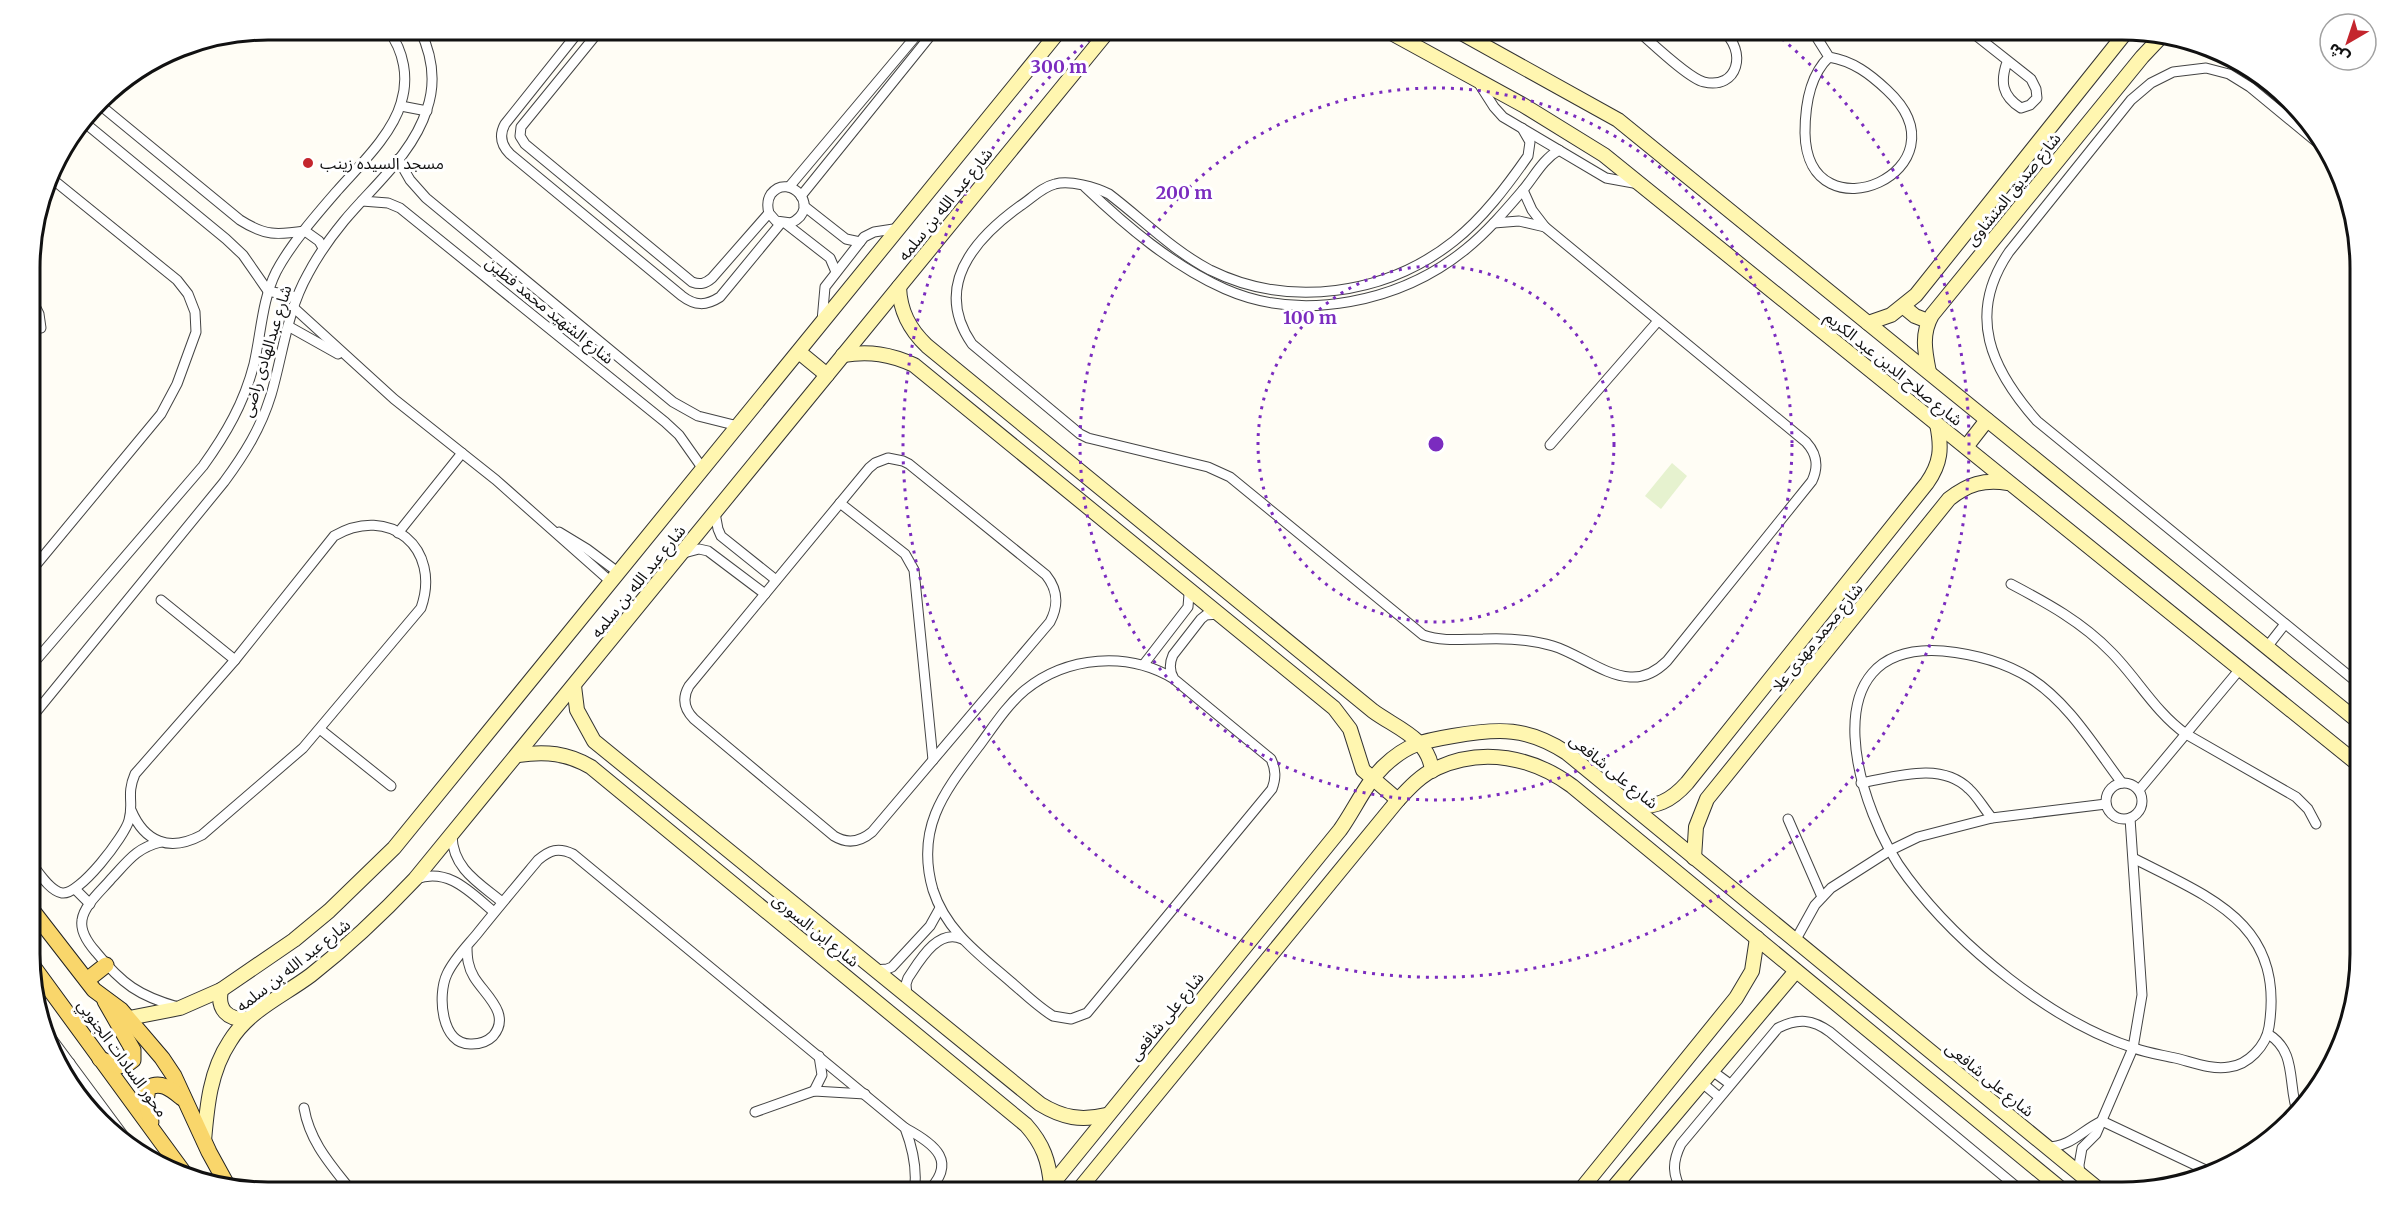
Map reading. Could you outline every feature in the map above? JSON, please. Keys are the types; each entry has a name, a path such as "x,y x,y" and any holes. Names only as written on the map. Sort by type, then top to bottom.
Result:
{"main road":[{"name":"محور السادات الجنوبي","path":"40,920 104,1000 121,1010 162,1058 174,1076 223,1178"},
{"path":"87,980 106,965"},
{"name":"محور السادات الجنوبي","path":"42,978 177,1163"},
{"path":"100,1059 118,1066 129,1064 133,1055 133,1050 104,1000"},
{"path":"155,1133 146,1101 148,1088 152,1085 166,1086 184,1100"}],"street":[{"name":"شارع عبدالهادى راضى","path":"40,655 220,443 235,418 254,363 268,291 290,249 374,150 401,106 406,84 403,60 395,40"},
{"name":"شارع عبدالهادى راضى","path":"40,707 239,462 263,418 296,297 323,248 410,145 427,111 431,94 432,72 424,40"},
{"path":"572,40 505,124 501,137 505,149 688,302 705,304 720,297 783,223 796,220 803,211 801,196 789,187 778,188 768,201 769,213 712,278 703,284 692,282 525,144 520,136 521,127 592,40"},
{"path":"789,187 920,40"},
{"path":"801,196 921,40"},
{"name":"شارع عبد الله بن سلمه","path":"129,1018 180,1008 221,990 294,940 329,911 386,856 424,813 1052,40"},
{"name":"شارع عبد الله بن سلمه","path":"204,1141 209,1091 217,1064 230,1040 247,1019 308,977 346,947 415,879 1101,40"},
{"name":"شارع صلاح الدين عبد الكريم","path":"1404,40 1574,136 1640,184 2350,757"},
{"name":"شارع صلاح الدين عبد الكريم","path":"1474,40 1618,120 2350,715"},
{"path":"1649,40 1691,75 1706,83 1724,80 1736,67 1737,50 1733,40"},
{"path":"1818,40 1829,57 1843,59 1857,65 1882,85 1903,109 1909,124 1911,139 1908,155 1899,169 1887,180 1872,187 1856,189 1840,187 1826,180 1815,170 1807,156 1805,132 1807,108 1815,74 1829,57"},
{"path":"1981,40 2031,79 2037,98 2030,105 2021,108 2007,95 2002,75 2007,62"},
{"name":"شارع صديق المنشاوى","path":"1868,323 1891,315 1904,307 1916,295 2121,40"},
{"name":"شارع صديق المنشاوى","path":"1929,321 2155,43"},
{"path":"2302,130 2240,80 2218,70 2183,69 2151,83 2131,100 2009,252 1991,286 1987,327 1998,366 2037,421 2350,677"},
{"path":"1476,80 1498,113 1610,180 1640,184"},
{"path":"401,106 427,111"},
{"path":"105,109 255,230 272,234 305,231 320,241 323,248"},
{"path":"90,127 226,239 243,255 268,291 296,297"},
{"path":"1522,128 1530,142 1530,150 1523,164 1493,201 1472,225 1438,253 1400,274 1359,287 1316,293 1283,291 1251,285 1212,270 1177,249 1108,194 1097,188 1062,183 1047,187 1003,218 987,233 973,250 956,288 955,308 961,327 972,344 1073,428 1088,438 1208,467 1230,477 1414,630 1433,639 1531,641 1571,653 1621,676 1641,676 1651,673 1667,661 1812,481 1817,464 1812,448 1806,442 1545,227 1532,210 1523,190"},
{"path":"1085,187 1172,259 1208,281 1244,296 1282,303 1321,304 1360,299 1398,288 1433,272 1465,250 1494,224 1547,159 1559,150"},
{"name":"شارع الشهيد محمد فطين","path":"398,159 410,180 426,198 673,402 698,416 738,426"},
{"path":"1523,164 1536,173"},
{"path":"2046,176 2061,188"},
{"path":"40,560 161,414 177,384 196,332 195,312 188,294 177,280 57,183"},
{"name":"شارع الشهيد محمد فطين","path":"362,201 382,201 400,208 665,422 679,435 704,469"},
{"path":"1493,201 1505,211"},
{"path":"585,217 596,203"},
{"path":"804,206 846,239 860,242"},
{"path":"769,213 830,258 836,272"},
{"path":"1494,224 1520,221 1545,227"},
{"path":"610,237 621,223"},
{"path":"822,324 825,287 860,242 874,232 900,228"},
{"path":"1208,281 1212,270"},
{"path":"899,287 900,300 909,326 927,346 1363,704 1419,741 1429,755 1432,771"},
{"path":"293,307 346,357 551,528 587,549 615,578"},
{"path":"1904,307 1915,316 1929,321 1924,340 1929,372"},
{"path":"40,321 41,328"},
{"path":"1550,446 1658,321"},
{"path":"288,326 346,357"},
{"path":"799,352 827,375"},
{"path":"843,355 861,352 880,353 897,357 914,365 1344,718 1355,740 1363,770 1398,800"},
{"path":"1966,447 1987,420"},
{"name":"شارع محمد مهدى علا","path":"1632,806 1647,807 1662,803 1676,795 1920,492 1936,470 1941,456 1941,440 1937,424"},
{"path":"399,533 462,453"},
{"path":"888,458 903,460 1046,575 1055,590 1056,606 1050,622 872,832 857,841 849,841 834,836 694,719 685,704 688,686 776,580 875,463 888,458"},
{"name":"شارع محمد مهدى علا","path":"1694,858 1696,827 1707,799 1949,499 1962,488 1977,482 1994,480 2010,483"},
{"path":"840,503 904,554 914,570 933,760"},
{"path":"715,513 722,536 776,580"},
{"path":"366,524 383,525 399,533 412,543 422,557 427,574 427,591 421,608 321,730 202,835 189,842 175,844 161,842 148,835 137,824 131,810 130,786 135,774 235,660 334,536 349,527 366,524"},
{"path":"681,555 690,550 708,550 765,594"},
{"path":"2011,584 2057,609 2094,636 2126,668 2163,715 2186,734 2296,797 2308,809 2316,824"},
{"path":"1143,664 1188,607 1189,594 1186,588"},
{"path":"161,600 235,660"},
{"path":"1174,679 1171,674 1170,661 1177,650 1201,619 1218,614"},
{"path":"2267,647 2285,624"},
{"path":"1164,639 1177,650"},
{"path":"2122,783 2067,710 2049,692 2007,666 1984,658 1960,652 1935,651 1911,652 1892,658 1876,670 1863,685 1856,703 1854,722 1861,783 1889,851 1908,879 1970,945 2004,974 2041,1000 2079,1024 2133,1048 2213,1067 2242,1064 2252,1057 2268,1034 2272,1009 2271,981 2264,958 2254,938 2239,919 2216,901 2134,859"},
{"path":"1096,661 1143,664 1174,679 1270,759 1275,769 1272,789 1094,1006 1080,1017 1062,1019 1046,1012 962,939 940,908 933,891 928,856 932,820 947,788 1010,705 1040,679 1077,664 1096,661"},
{"path":"2139,790 2240,669"},
{"name":"شارع ابن السورى","path":"574,686 581,721 594,741 928,1014 1055,1114 1072,1119 1090,1119 1106,1115"},
{"name":"شارع على شافعى","path":"1053,1182 1340,830 1372,779 1398,754 1419,741 1492,729 1524,733 1546,741 1567,753 2090,1182"},
{"path":"321,730 391,786"},
{"name":"شارع ابن السورى","path":"518,755 550,752 578,760 591,767 913,1031 1032,1132 1045,1153 1050,1169 1049,1182"},
{"path":"1085,1182 1398,800 1432,771 1453,763 1480,758 1521,760 1542,766 1572,786 2054,1182"},
{"path":"1861,783 1923,773 1945,775 1958,780 1969,789 1992,819"},
{"path":"2122,783 2132,784 2139,790 2142,806 2139,811 2130,818 2115,817 2106,804 2111,788 2122,783"},
{"path":"1795,941 1822,897 1831,888 1889,851 1918,837 1992,819 2106,804"},
{"path":"40,873 56,891 66,893 75,889 117,843 124,833 131,810"},
{"path":"2080,1174 2082,1148 2096,1134 2133,1048 2142,995 2130,818"},
{"path":"1788,819 1822,897"},
{"path":"452,836 454,855 458,864 502,903"},
{"path":"161,842 140,849 90,904 82,918 82,930 89,944 116,976 140,992 180,1008"},
{"path":"466,946 470,969 475,980 492,999 498,1011 499,1025 492,1036 481,1043 468,1044 456,1039 446,1025 442,1002 443,985 447,974 466,946 538,860 549,851 561,849 573,854 905,1128 932,1144 942,1161 942,1171 937,1182"},
{"path":"724,876 738,858"},
{"path":"415,879 436,875 456,881 494,912"},
{"path":"1712,900 1726,884"},
{"path":"75,889 90,904"},
{"path":"874,970 892,967 934,921 940,908"},
{"path":"907,997 908,978 937,941 949,936 962,939"},
{"path":"1587,1182 1736,998 1752,970 1757,938"},
{"path":"1618,1182 1796,971"},
{"path":"221,990 219,999 228,1016 237,1020 247,1019"},
{"path":"913,1031 928,1014"},
{"path":"1677,1182 1673,1168 1675,1155 1681,1144 1778,1028 1791,1022 1805,1020 1819,1024 2012,1182"},
{"path":"2268,1034 2277,1040 2288,1057 2294,1103"},
{"path":"64,1055 111,1120"},
{"path":"814,1091 822,1075 819,1056"},
{"path":"1711,1070 1730,1084"},
{"path":"1701,1082 1719,1097"},
{"path":"755,1112 814,1091 866,1094"},
{"path":"304,1108 313,1140 345,1182"},
{"path":"2047,1147 2066,1145 2074,1141 2087,1127 2102,1120"},
{"path":"2102,1120 2201,1168"},
{"path":"905,1128 912,1147 914,1182"}],"green space":[{"path":"1672,463 1687,476 1661,509 1645,496"}],"place":[{"name":"مسجد السيده زينب","path":"308,163"}]}
